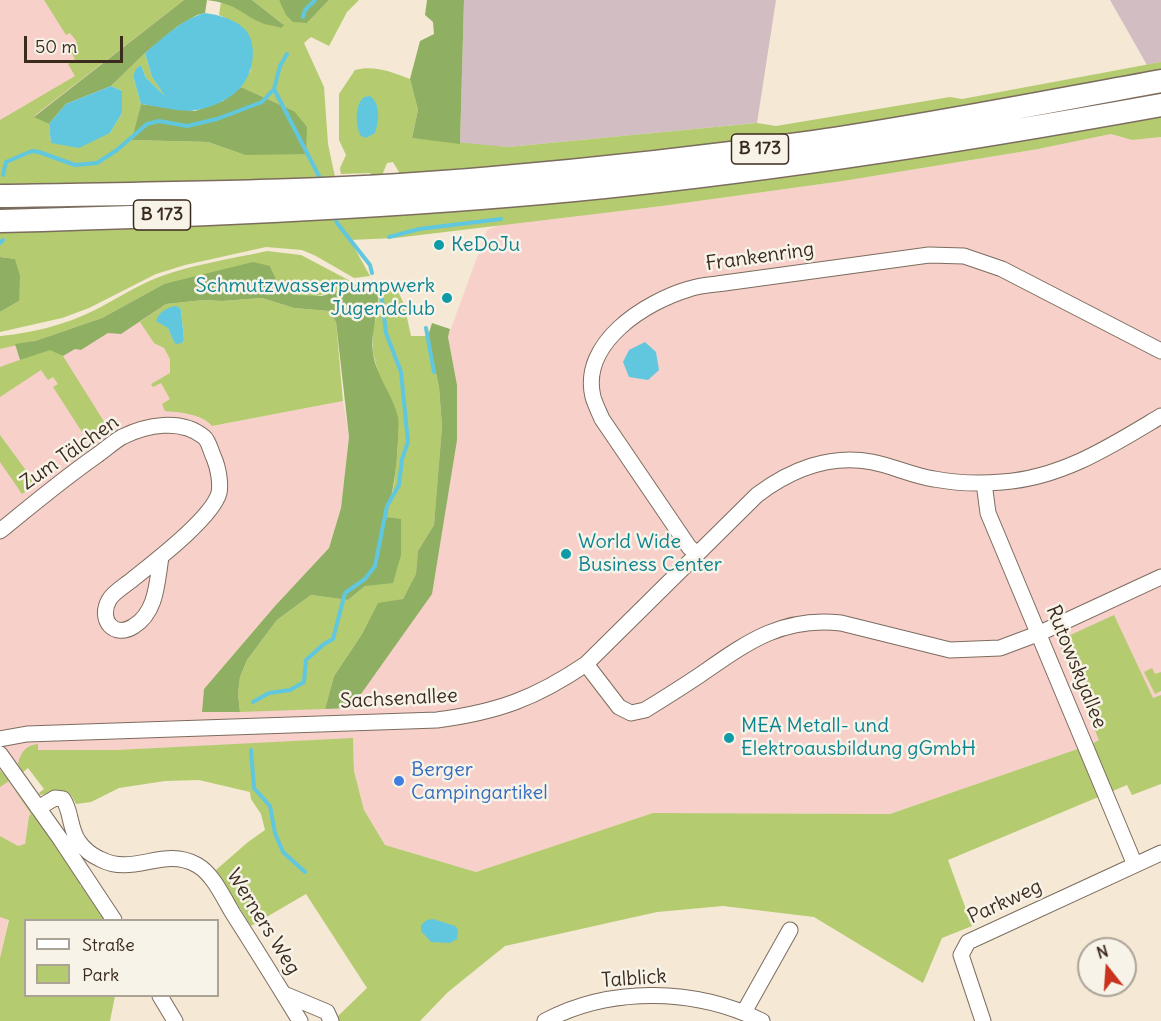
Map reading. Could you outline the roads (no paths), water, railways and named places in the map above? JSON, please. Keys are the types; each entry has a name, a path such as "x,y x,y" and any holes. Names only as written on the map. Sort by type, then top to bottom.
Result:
{"main road":[{"name":"B 173","path":"0,221 358,196 503,177 695,157 805,143 940,121 1161,81"},
{"name":"B 173","path":"358,196 468,199 726,172 940,142 1161,105"},
{"name":"B 173","path":"0,195 321,198"}],"street":[{"name":"Frankenring","path":"697,554 689,547 602,419 593,397 592,372 601,348 620,327 662,300 689,289 717,284 929,255 964,256 1002,269 1161,351"},
{"name":"Sachsenallee","path":"0,739 27,734 437,720 468,716 513,704 556,684 586,663 757,495 772,483 795,472 818,464 844,459 872,462 933,479 984,483 1005,482 1056,472 1079,463 1161,416"},
{"name":"Zum Tälchen","path":"0,531 65,478 121,438 161,425 181,426 205,438 218,467 219,493 204,517 161,557 110,598 104,613 108,623 115,629 123,631 132,627 142,620 152,606 161,557"},
{"name":"Rutowskyallee","path":"984,483 988,513 1135,865"},
{"path":"586,663 619,707 631,713 645,710 754,639 777,629 801,623 826,621 950,650 1000,648 1040,633 1161,577"},
{"path":"0,754 113,919"},
{"name":"Werners Weg","path":"38,808 55,798 63,799 70,825 79,843 87,851 108,863 129,866 173,858 184,860 202,869 219,891 300,1021"},
{"name":"Parkweg","path":"983,1021 961,955 968,942 1161,853"},
{"path":"744,1012 790,930"},
{"name":"Werners Weg","path":"284,994 327,1012 332,1021"},
{"name":"Talblick","path":"545,1021 592,1003 654,995 698,1000 744,1012 762,1021"},
{"path":"161,997 175,1021"}],"water":[{"path":"205,13 236,22 249,35 253,55 245,82 226,99 202,109 185,111 141,104 133,76 141,65 146,78 165,96 152,77 145,53 181,24"},
{"path":"111,86 122,91 122,113 110,133 79,148 51,143 49,124 66,104"},
{"path":"370,96 376,104 378,119 375,133 366,138 359,132 357,115 361,100"},
{"path":"174,306 181,310 184,340 177,344 168,328 156,321 163,311"},
{"path":"645,342 656,352 659,370 648,380 629,377 623,362 629,350"},
{"path":"433,919 455,926 458,930 457,939 450,943 431,942 421,931 421,925"}],"waterway":[{"path":"303,17 305,10 315,0"},
{"path":"3,175 6,162 32,151 75,165 97,163 117,150 147,124 159,121 187,126 217,119 262,102 274,89 280,66 287,54"},
{"path":"274,89 322,182"},
{"path":"334,214 337,223 370,265 372,273"},
{"path":"389,237 419,229 501,219"},
{"path":"0,243 3,240"},
{"path":"253,702 269,693 290,690 304,682 306,660 333,639 345,593 365,579 375,566 387,506 399,485 402,459 408,442 401,372 386,333 382,299 376,283"},
{"path":"426,328 434,372"},
{"path":"251,750 254,788 270,806 275,833 283,852 305,872"}],"place":[{"name":"KeDoJu","path":"439,245"},
{"name":"Schmutzwasserpumpwerk Jugendclub","path":"447,298"},
{"name":"World Wide Business Center","path":"566,554"},
{"name":"MEA Metall- und Elektroausbildung gGmbH","path":"729,738"},
{"name":"Berger Campingartikel","path":"399,781"}]}
